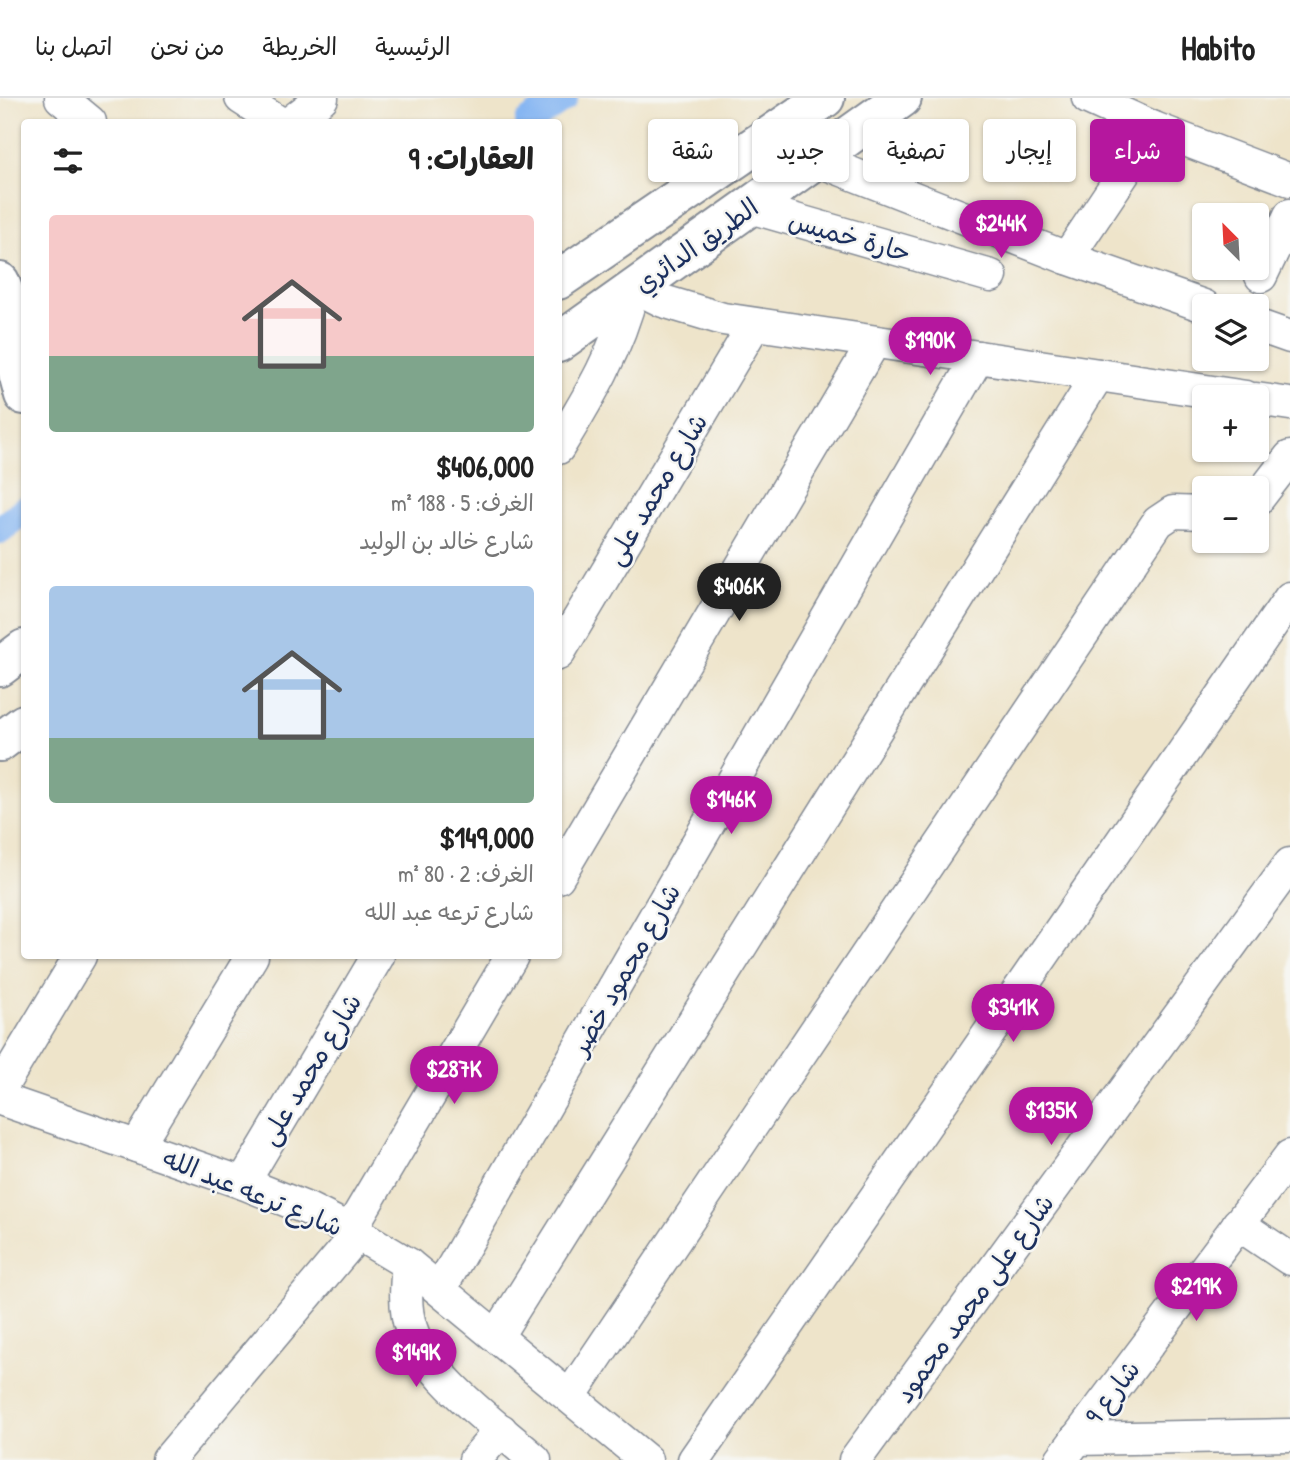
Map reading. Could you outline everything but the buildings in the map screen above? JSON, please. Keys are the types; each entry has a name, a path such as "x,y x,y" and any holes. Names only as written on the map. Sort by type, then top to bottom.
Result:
{"main road":[{"name":"الطريق الدائري","path":"562,277 825,98"},
{"name":"الطريق الدائري","path":"849,137 902,98"},
{"name":"الطريق الدائري","path":"562,339 786,182"},
{"path":"0,282 21,323 16,352 21,384"},
{"path":"0,667 21,651"},
{"path":"0,742 21,726"}],"street":[{"path":"61,98 86,119"},
{"path":"241,98 273,119"},
{"path":"295,119 322,98"},
{"path":"1088,98 1134,119"},
{"path":"1185,140 1290,180"},
{"path":"849,173 1067,258 1192,302"},
{"path":"1067,258 1118,182"},
{"name":"حارة خميس","path":"750,207 991,276"},
{"path":"1269,259 1290,215"},
{"path":"562,441 613,352 634,288 693,312 754,325 1192,389"},
{"name":"شارع محمد على","path":"562,647 754,325"},
{"path":"1269,330 1290,337"},
{"path":"562,870 874,342"},
{"name":"شارع محمود خضر","path":"440,1289 978,357"},
{"path":"497,1336 1098,375"},
{"path":"1269,401 1290,404"},
{"path":"1269,484 1290,457"},
{"path":"570,1396 1158,522 1173,512 1192,513"},
{"path":"694,1460 1290,598"},
{"name":"شارع على محمد محمود","path":"855,1460 1290,864"},
{"path":"0,1089 78,959"},
{"path":"137,1146 250,959"},
{"name":"شارع محمد على","path":"243,1182 376,959"},
{"path":"168,1460 354,1232 510,959"},
{"name":"شارع ترعه عبد الله","path":"0,1098 243,1182 354,1232 408,1265 440,1289 646,1460"},
{"name":"شارع 9","path":"1068,1450 1290,1156"},
{"path":"1238,1224 1290,1259"},
{"path":"408,1265 406,1302 411,1327 421,1352 436,1372 534,1460"},
{"path":"475,1460 501,1430"},
{"path":"1068,1450 1290,1435"}],"waterway":[{"path":"533,119 564,98"},
{"path":"0,530 21,512"}]}
